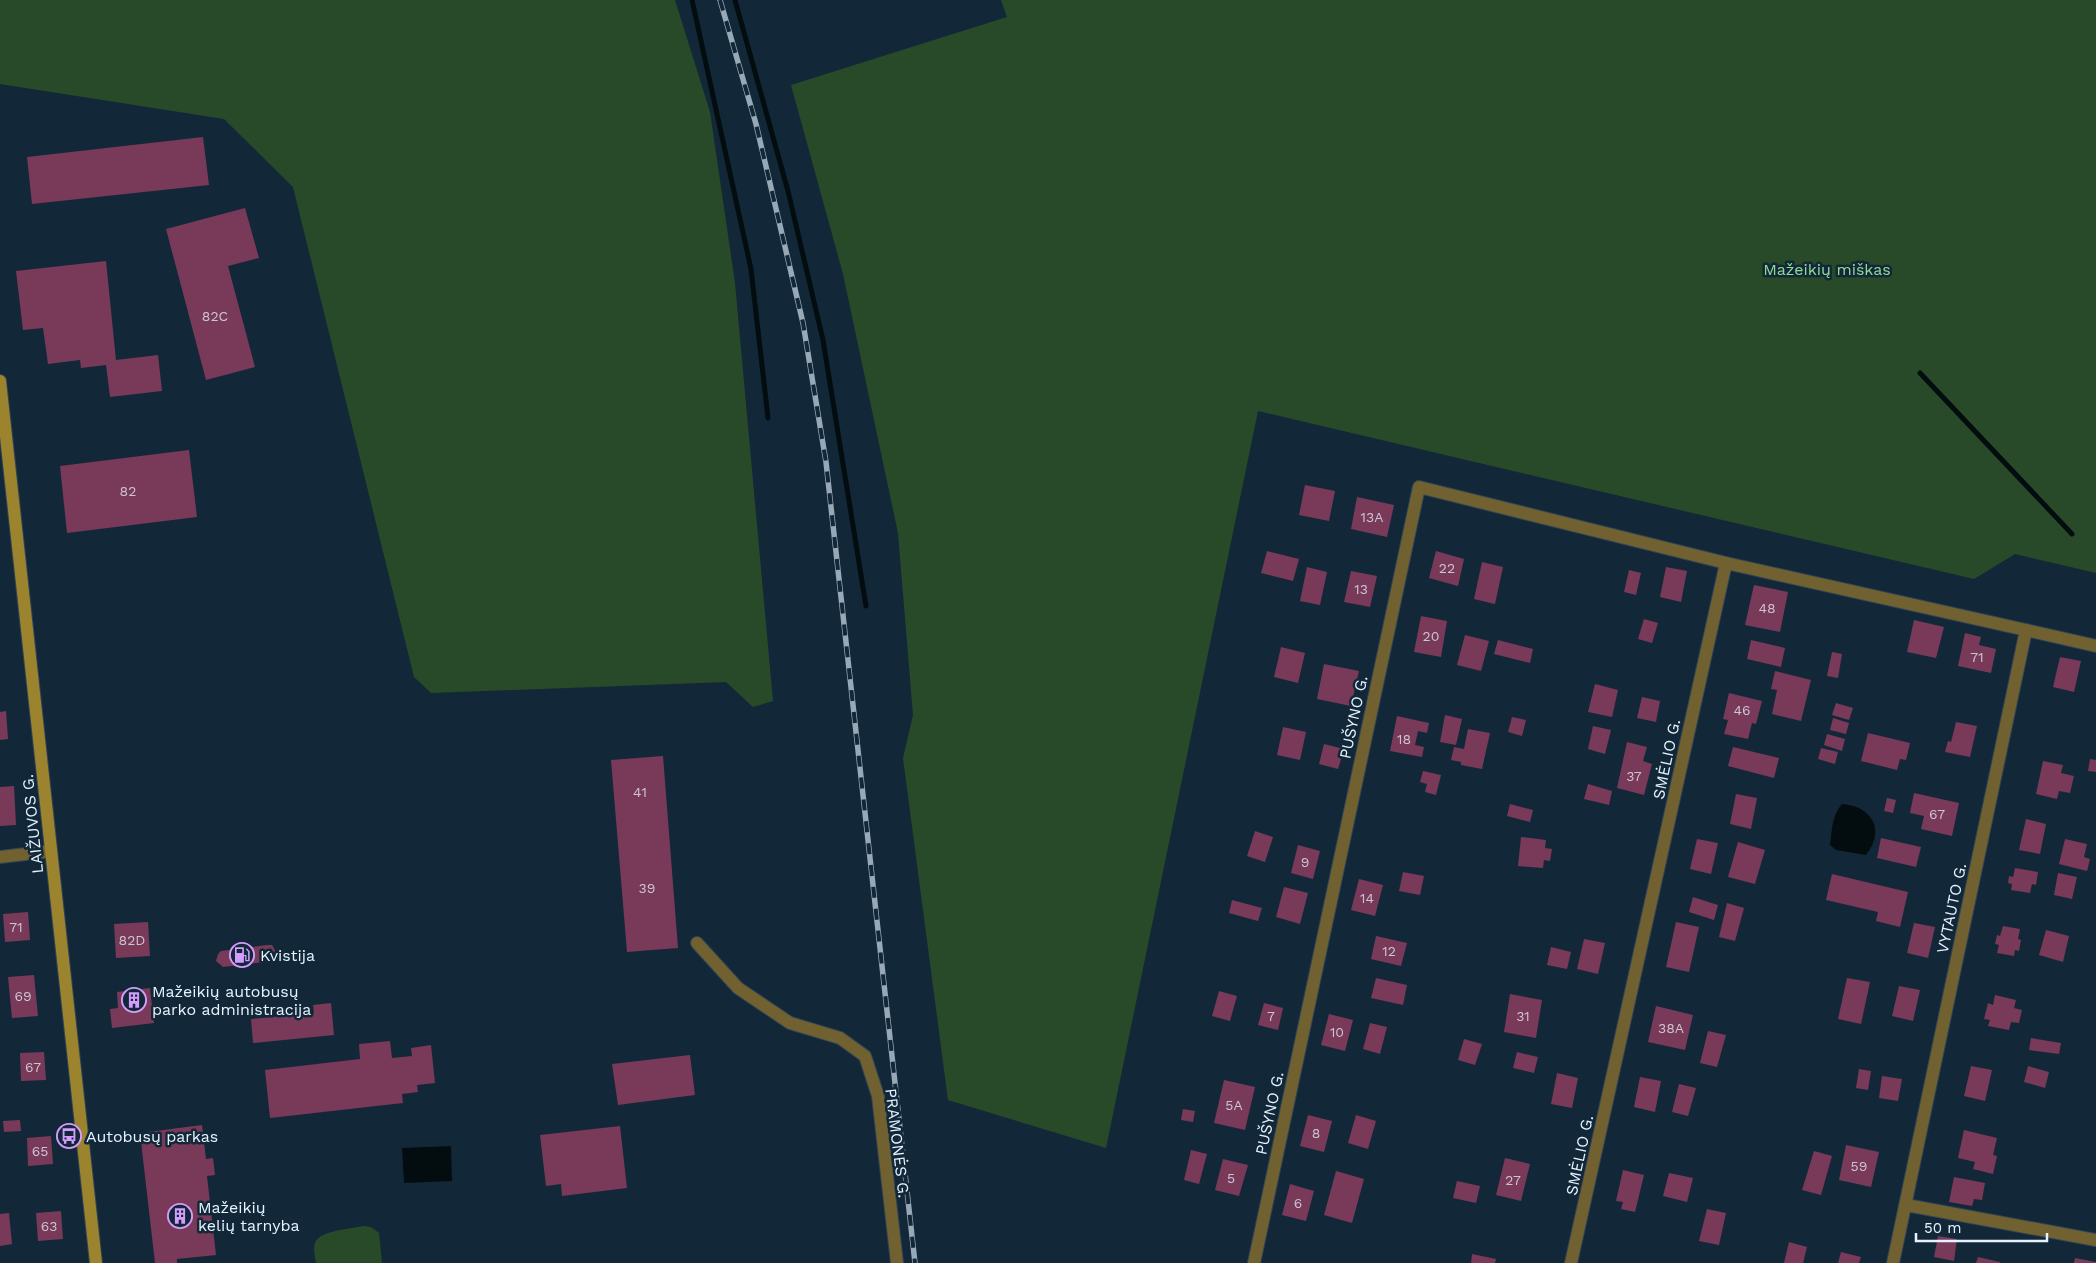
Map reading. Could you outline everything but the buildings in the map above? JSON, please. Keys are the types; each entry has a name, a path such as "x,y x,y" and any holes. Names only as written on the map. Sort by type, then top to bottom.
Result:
{"main road":[{"name":"LAIŽUVOS G.","path":"0,381 96,1263"}],"street":[{"name":"PUŠYNO G.","path":"1254,1263 1419,488 1726,563"},
{"path":"1726,563 2096,646"},
{"name":"SMĖLIO G.","path":"1571,1263 1726,563"},
{"name":"VYTAUTO G.","path":"1893,1263 2026,630"},
{"path":"0,857 51,851"},
{"name":"PRAMONĖS G.","path":"697,943 738,988 790,1023 840,1038 865,1056 878,1096 897,1263"},
{"path":"1906,1205 2096,1240"}],"green space":[{"path":"0,0 675,0 710,112 735,283 773,701 753,707 726,682 431,693 414,677 293,187 224,119 0,84"},
{"name":"Mažeikių miškas","path":"1001,0 2096,0 2096,573 2015,554 1974,579 1258,411 1106,1148 948,1100 903,758 913,715 898,533 843,274 791,85 1007,17"},
{"path":"363,1226 371,1227 379,1233 382,1263 316,1263 315,1243 323,1235"}],"shaded area":[{"path":"1842,804 1861,809 1873,821 1875,837 1866,855 1836,850 1830,845 1834,818"},
{"path":"451,1146 452,1181 404,1183 402,1148"}],"waterway":[{"path":"692,0 751,269 768,418"},
{"path":"735,0 788,191 823,340 866,606"},
{"path":"1920,373 2072,534"}],"railway":[{"path":"720,0 756,124 803,323 826,462 915,1263"}],"place":[{"name":"Kvistija","path":"242,955"},
{"name":"Mažeikių autobusų parko administracija","path":"134,1000"},
{"name":"Autobusų parkas","path":"69,1136"},
{"name":"Mažeikių kelių tarnyba","path":"180,1216"}]}
